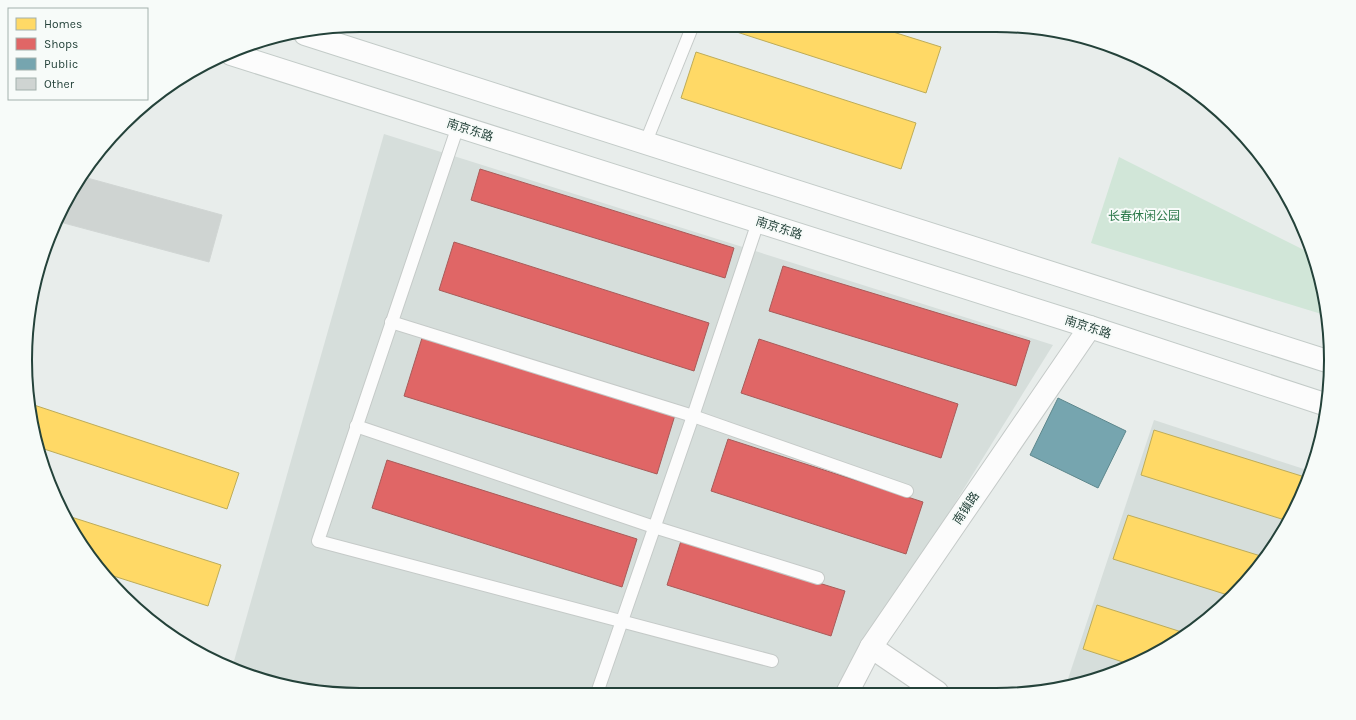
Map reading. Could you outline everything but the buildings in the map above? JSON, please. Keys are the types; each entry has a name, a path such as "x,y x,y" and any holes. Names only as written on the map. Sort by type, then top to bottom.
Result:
{"main road":[{"path":"311,36 1324,360"},
{"name":"南京东路","path":"237,56 1090,327 1321,403"},
{"name":"南镇路","path":"850,688 871,647 1090,327"},
{"path":"871,647 930,688"}],"lane":[{"path":"645,144 690,32"},
{"path":"458,126 318,541 772,661"},
{"path":"599,688 758,222"},
{"path":"391,322 693,416 907,491"},
{"path":"356,426 654,527 818,578"}],"shaded area":[{"path":"384,134 1053,345 840,688 360,688 296,682 255,671 233,663"},
{"path":"1154,420 1305,469 1290,505 1269,542 1243,576 1212,607 1178,633 1141,654 1101,671 1068,680"}],"green space":[{"name":"长春休闲公园","path":"1119,157 1305,251 1313,275 1321,314 1091,243"}]}
